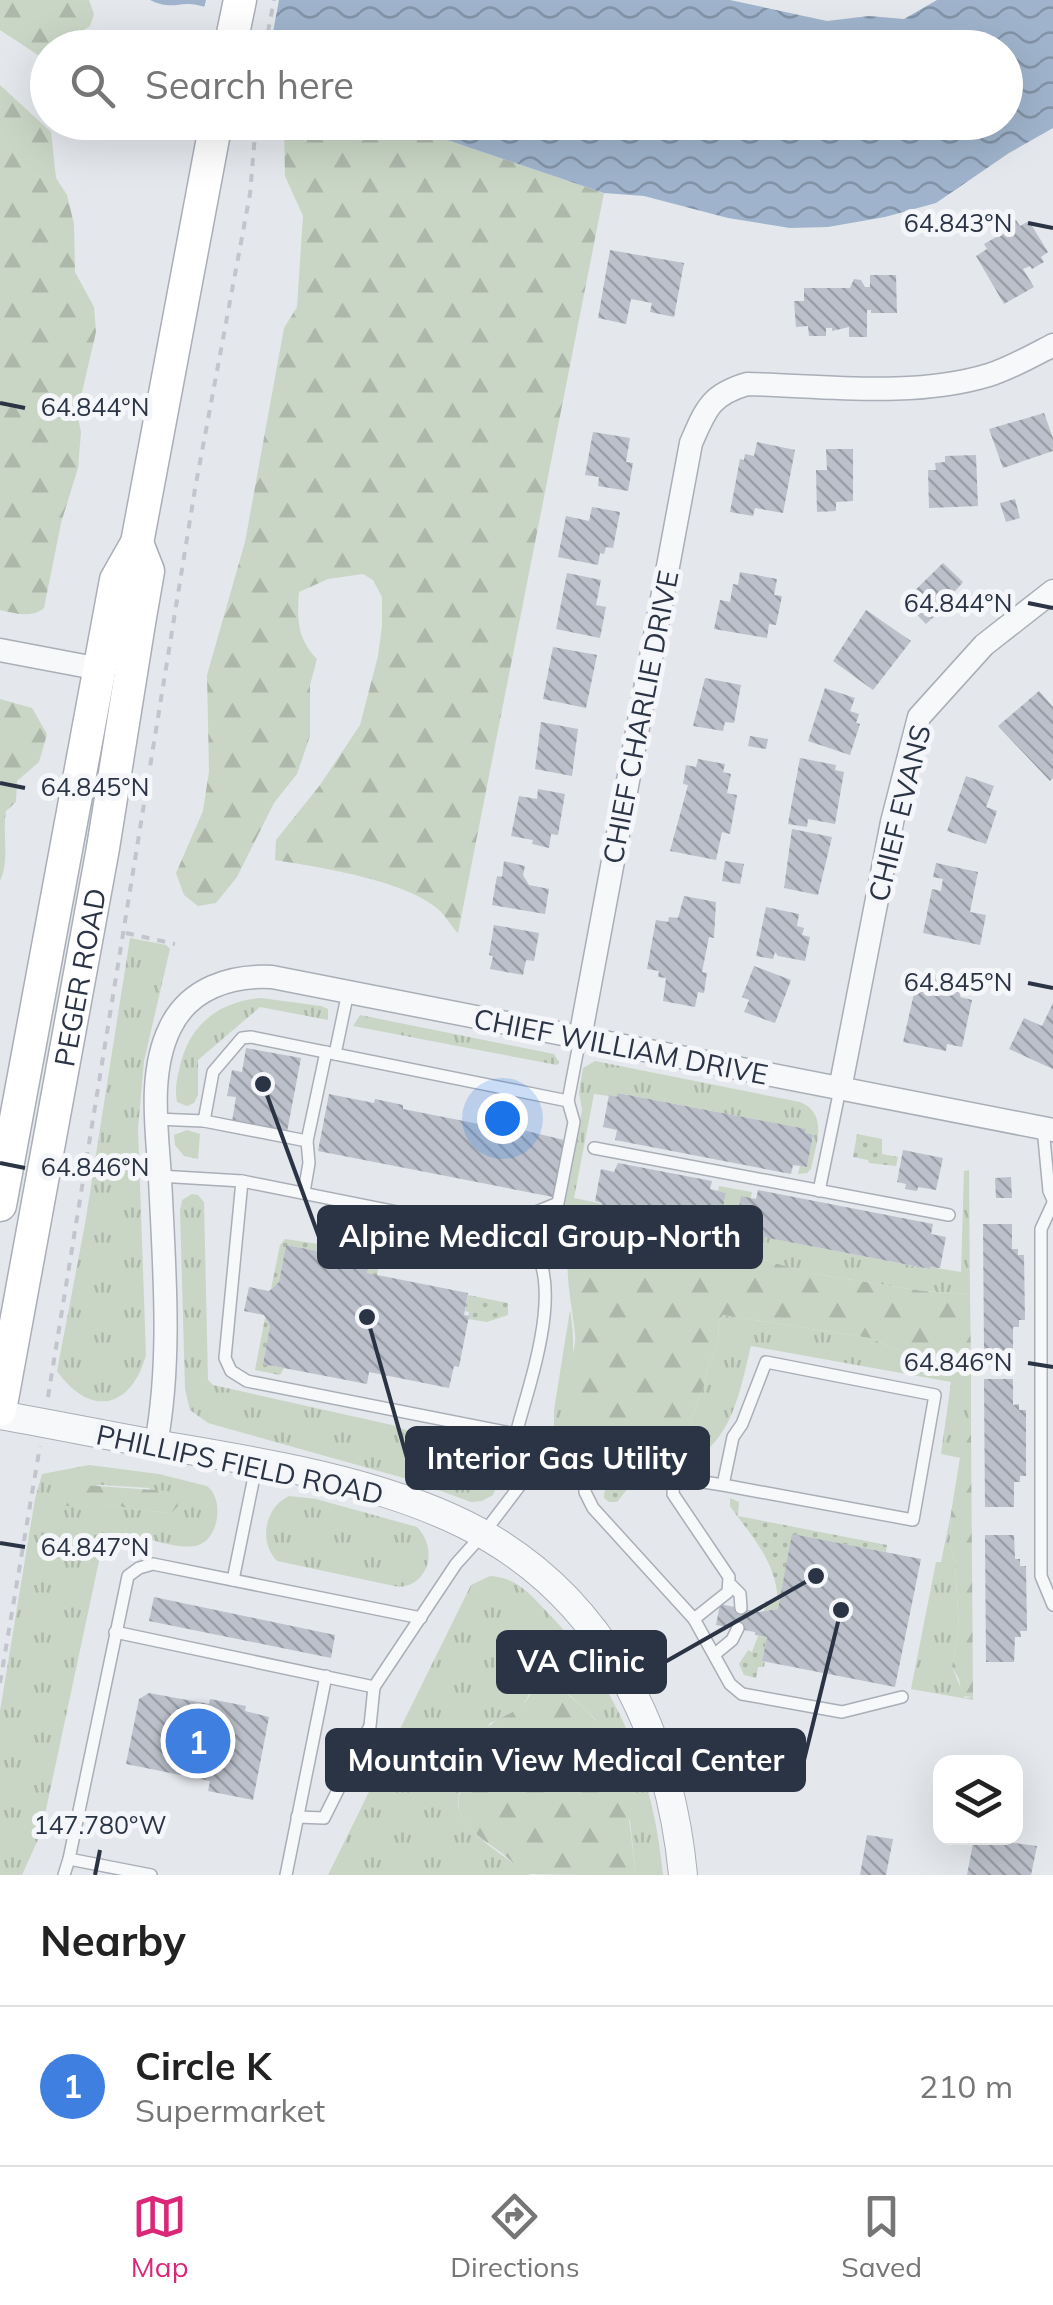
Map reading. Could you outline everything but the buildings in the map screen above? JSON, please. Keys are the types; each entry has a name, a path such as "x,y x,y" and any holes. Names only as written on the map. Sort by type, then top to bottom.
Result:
{"main road":[{"path":"234,30 240,0"},
{"name":"PEGER ROAD","path":"0,1205 116,580 137,543 213,140"},
{"name":"PEGER ROAD","path":"0,1413 140,623 148,571 137,543"}],"street":[{"name":"CHIEF CHARLIE DRIVE","path":"580,1038 691,442 712,401 725,391 748,384 904,388 948,384 990,374 1053,345"},
{"name":"CHIEF EVANS","path":"840,1089 892,822 918,718 984,646 1053,591"},
{"path":"0,650 100,669"},
{"name":"CHIEF WILLIAM DRIVE","path":"156,1119 164,1041 171,1025 193,998 219,984 251,976 1048,1129"},
{"path":"156,1119 166,1373 156,1444"},
{"name":"PHILLIPS FIELD ROAD","path":"0,1413 257,1462 396,1498 484,1534 566,1601 632,1690 666,1773 683,1875"}],"lane":[{"path":"304,1192 308,1141 348,992"},
{"path":"204,1121 213,1072 242,1038 251,1037 568,1101"},
{"path":"526,1238 531,1214 558,1203 574,1122 568,1101 580,1038"},
{"path":"819,1190 840,1089"},
{"path":"156,1119 204,1121 308,1141"},
{"path":"1048,1129 1049,1191 1053,1201 1041,1229 1041,1576 1053,1605"},
{"path":"594,1148 948,1215"},
{"path":"160,1176 242,1181 526,1238 541,1260 545,1318 516,1434 538,1472"},
{"path":"242,1181 225,1358 231,1372 247,1380 516,1434"},
{"path":"297,1817 324,1818 370,1726 374,1686 456,1564 521,1484 549,1464 568,1461 723,1484 913,1520 935,1395 766,1362 734,1437 723,1484"},
{"path":"233,1580 257,1462"},
{"path":"588,1466 585,1492 594,1508 694,1619 730,1684 742,1694 842,1712 902,1698"},
{"path":"674,1478 672,1494 740,1594 741,1608"},
{"path":"64,1875 128,1576 139,1568 153,1564 421,1618"},
{"path":"694,1619 728,1592 731,1585"},
{"path":"715,1654 732,1640 738,1628"},
{"path":"115,1632 374,1686"},
{"path":"286,1875 326,1676"},
{"path":"69,1859 117,1872 150,1875"}],"path":[{"path":"268,30 274,0"},
{"path":"53,1370 192,508 250,194 254,140"},
{"path":"125,933 175,944"},
{"path":"0,1683 34,1478"}],"green space":[{"path":"0,0 89,0 94,14 90,26 84,30 30,30 30,50 0,30"},
{"path":"0,85 30,113 30,140 52,140 56,178 67,195 74,224 75,272 94,307 96,332 77,414 81,432 78,468 61,523 44,608 28,614 0,610"},
{"path":"284,140 447,140 604,193 458,933 438,909 404,890 360,876 275,860 276,840 320,785 360,725 382,626 382,597 373,580 363,574 328,579 299,592 300,628 305,644 317,659 310,685 310,736 297,774 274,803 237,877 216,903 198,906 184,895 176,873 203,811 209,771 207,675 245,542 284,328 297,307 303,216 285,176"},
{"path":"0,699 32,708 47,734 39,762 17,781 16,802 6,811 5,864 0,881"},
{"path":"130,938 170,949 144,1061 138,1128 146,1355 130,1387 108,1401 95,1401 69,1386 57,1371 85,1224"},
{"path":"261,998 321,1006 328,1009 328,1020 260,1007 198,1060 198,1095 194,1103 187,1106 177,1102 183,1055 197,1030 217,1011"},
{"path":"360,1015 554,1054 559,1062 557,1065 353,1026"},
{"path":"595,1061 800,1102 815,1114 817,1140 811,1169 798,1174 800,1166 807,1167 813,1136 805,1133 805,1129 619,1093 617,1097 594,1094 574,1198 709,1226 719,1225 726,1193 718,1191 719,1186 752,1192 744,1233 961,1272 964,1171 969,1170 970,1294 923,1291 809,1273 709,1244 670,1244 611,1226 573,1232 568,1244 569,1222 563,1210 582,1110 579,1092 583,1068"},
{"path":"187,1130 200,1134 198,1159 184,1156 175,1145 174,1135"},
{"path":"857,1134 882,1139 882,1154 898,1157 896,1166 853,1157"},
{"path":"192,1194 204,1202 208,1380 213,1385 392,1425 494,1462 500,1477 493,1495 471,1502 411,1480 208,1423 190,1410 185,1389 180,1210 182,1200"},
{"path":"611,1226 670,1244 709,1244 809,1273 923,1291 970,1294 971,1364 901,1351 870,1338 723,1315 705,1383 677,1456 658,1458 602,1452 583,1429 576,1413 572,1369 575,1334 568,1256 573,1232"},
{"path":"285,1239 325,1245 329,1253 286,1245 279,1282 271,1289 280,1245"},
{"path":"339,1248 373,1255 379,1262 377,1275 367,1273 370,1262 333,1254"},
{"path":"468,1295 508,1303 508,1315 487,1322 468,1319"},
{"path":"570,1310 576,1402 589,1436 602,1452 569,1443 550,1445 548,1440 554,1437 554,1410"},
{"path":"723,1315 870,1338 901,1351 971,1364 971,1434 961,1458 941,1454 951,1382 751,1346 732,1413 715,1442 687,1464 656,1459 677,1456 705,1383"},
{"path":"265,1318 270,1326 263,1364 284,1368 280,1375 255,1370"},
{"path":"968,1434 973,1697 962,1696 952,1667 959,1628 955,1562 950,1546 951,1513 962,1445"},
{"path":"89,1465 159,1474 207,1486 216,1500 217,1519 210,1537 195,1546 133,1538 121,1540 99,1561 41,1833 22,1875 0,1875 0,1711 42,1474","holes":["89,1486 149,1488 171,1513 117,1505 68,1507"]},
{"path":"621,1477 633,1482 617,1502 609,1502 604,1498 605,1490"},
{"path":"69,1484 168,1491 176,1496 178,1506 171,1513 117,1505 76,1508 59,1504 54,1496 59,1487"},
{"path":"289,1496 316,1499 417,1527 429,1554 424,1572 410,1584 399,1587 277,1561 267,1544 267,1525 274,1508"},
{"path":"730,1498 739,1502 738,1516 887,1545 886,1552 793,1535 778,1609 764,1611 765,1601 778,1601 773,1574 762,1550 730,1506"},
{"path":"951,1513 950,1546 955,1562 959,1628 952,1667 965,1698 973,1700 911,1689 936,1562 941,1562"},
{"path":"490,1576 515,1583 535,1599 572,1640 613,1701 641,1767 663,1875 636,1875 630,1822 595,1719 558,1685 542,1660 522,1660 530,1682 526,1700 512,1713 490,1723 458,1804 460,1814 476,1834 530,1875 328,1875 471,1585"},
{"path":"758,1636 767,1637 764,1667 758,1667 756,1678 744,1675 739,1664 748,1650 752,1652"},
{"path":"530,1646 550,1678 590,1714 614,1755 636,1875 529,1874 463,1820 458,1803 460,1793 481,1736 521,1706 531,1692 533,1681 523,1649"}],"water":[{"path":"150,0 730,0 827,21 869,16 904,19 937,0 1053,0 1053,128 936,203 828,227 790,228 728,218 644,196 604,193 447,140 1023,140 1023,30 250,30 197,5 164,5"}],"pier":[{"path":"206,0 279,0 273,30 243,30 203,12"}],"place":[{"name":"Alpine Medical Group-North","path":"263,1084"},
{"name":"Interior Gas Utility","path":"367,1317"},
{"name":"VA Clinic","path":"816,1576"},
{"name":"Mountain View Medical Center","path":"841,1610"},
{"name":"Circle K","path":"198,1741"}]}
